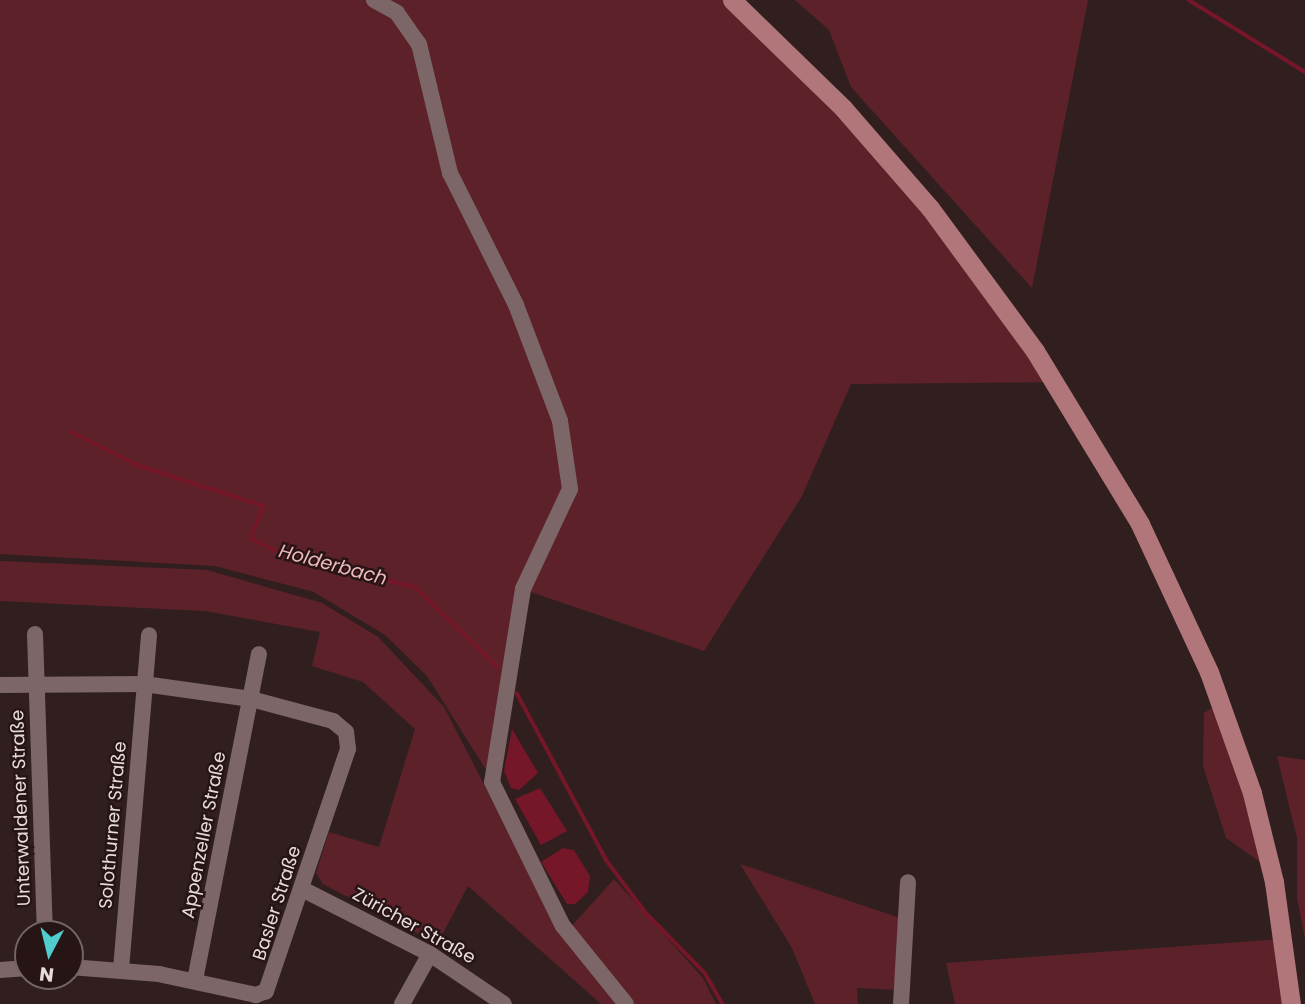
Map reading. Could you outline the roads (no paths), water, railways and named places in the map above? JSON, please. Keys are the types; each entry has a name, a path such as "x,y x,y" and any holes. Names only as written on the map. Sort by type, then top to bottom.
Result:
{"main road":[{"path":"732,0 843,108 930,208 1035,351 1140,524 1209,672 1252,793 1274,883 1291,1004"}],"street":[{"path":"374,0 397,13 419,44 450,173 516,304 560,421 570,488 523,589 492,782 563,926 626,1004"},
{"path":"35,634 36,681"},
{"path":"144,684 149,635"},
{"path":"251,699 259,654"},
{"name":"Basler Straße","path":"0,685 36,681 144,684 251,699 333,721 346,732 348,748 266,991 256,995 195,979 121,969 84,968"},
{"name":"Unterwaldener Straße","path":"36,681 45,920"},
{"name":"Solothurner Straße","path":"121,969 144,684"},
{"name":"Appenzeller Straße","path":"195,979 251,699"},
{"path":"901,1004 908,882"},
{"name":"Züricher Straße","path":"302,889 430,954 499,1003"},
{"path":"402,1004 430,954"}],"waterway":[{"path":"1189,0 1305,72"},
{"name":"Holderbach","path":"72,432 137,465 264,506 251,538 284,555 415,587 498,667"},
{"name":"Holderbach","path":"517,693 607,861 646,913 705,973 723,1004"}]}
